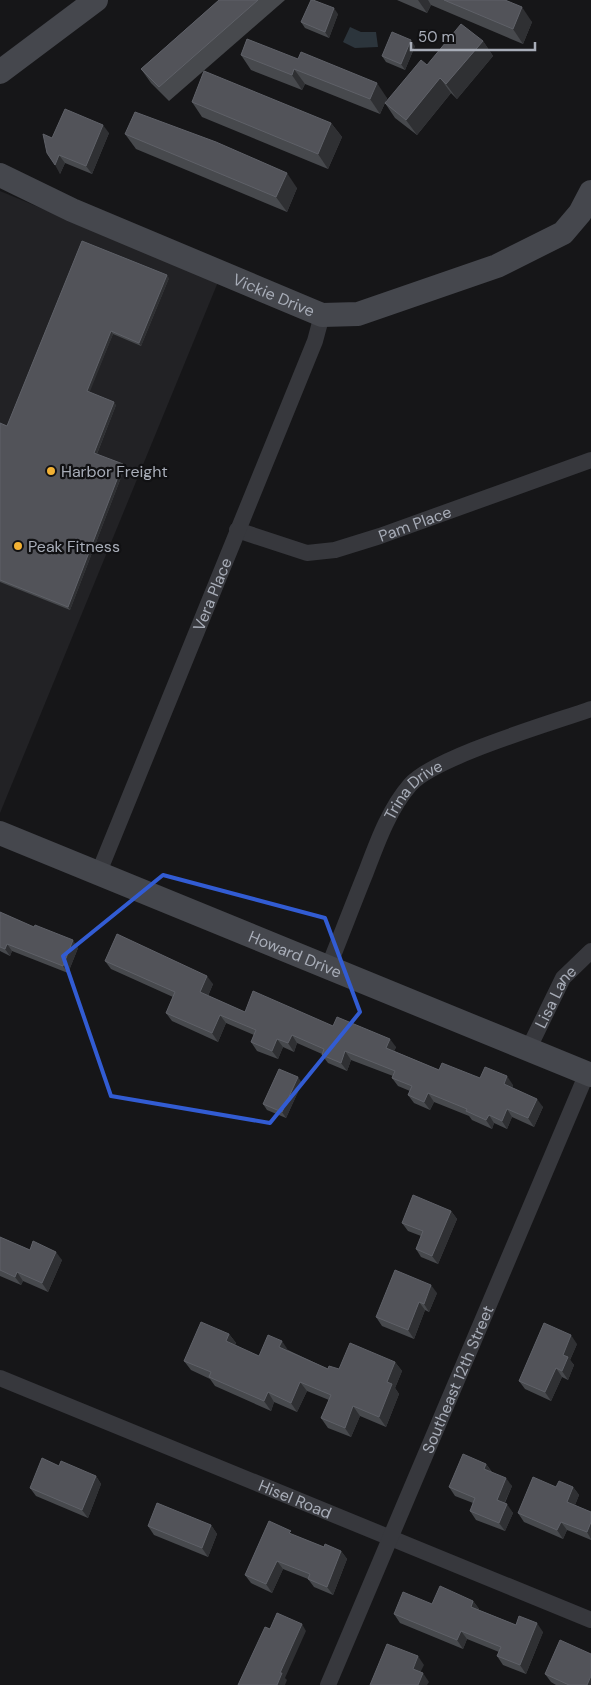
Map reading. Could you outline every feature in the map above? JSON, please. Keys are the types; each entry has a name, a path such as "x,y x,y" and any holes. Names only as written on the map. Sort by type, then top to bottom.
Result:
{"street":[{"path":"6,63 96,0"},
{"name":"Vickie Drive","path":"0,176 72,210 322,315 358,314 497,266 563,233 580,213 591,192"},
{"name":"Vera Place","path":"99,872 315,341 322,315"},
{"name":"Pam Place","path":"238,530 307,553 335,550 380,536 591,460"},
{"name":"Trina Drive","path":"328,968 379,839 394,808 411,783 436,767 473,751 591,709"},
{"name":"Howard Drive","path":"0,833 589,1074"},
{"name":"Lisa Lane","path":"528,1050 564,978 591,951"},
{"name":"Southeast 12th Street","path":"328,1685 589,1074"},
{"name":"Hisel Road","path":"0,1378 591,1620"}],"highlighted area":[{"path":"163,875 325,918 360,1012 270,1123 111,1096 63,956"}],"shaded area":[{"path":"350,27 361,32 376,32 378,47 355,48 343,42"},
{"path":"0,191 218,282 0,813"}],"building":[{"path":"219,0 258,0 159,87 141,69"},
{"path":"311,0 334,8 325,32 301,22"},
{"path":"444,0 505,0 522,7 513,29"},
{"path":"461,24 483,41 446,84 440,78 406,120 385,103 421,60 427,65"},
{"path":"392,32 411,40 401,64 382,56"},
{"path":"247,39 298,59 301,52 377,83 370,99 294,69 292,75 241,55"},
{"path":"204,71 331,123 318,154 192,102"},
{"path":"65,109 103,125 86,166 59,155 55,165 47,153 43,134 52,138"},
{"path":"135,112 216,142 287,173 276,197 125,134"},
{"path":"82,241 167,275 139,343 111,331 87,391 114,402 94,453 123,464 68,607 0,580 0,423 7,426"},
{"path":"0,912 34,927 35,925 73,940 63,966 7,944 5,949 0,947"},
{"path":"117,934 207,976 200,992 245,1012 253,991 333,1026 337,1017 390,1039 386,1048 439,1070 442,1063 480,1078 485,1067 507,1076 504,1084 537,1099 528,1118 507,1109 502,1121 489,1115 486,1120 466,1111 467,1109 428,1093 424,1102 408,1095 412,1086 392,1078 395,1071 345,1051 341,1063 322,1055 324,1049 292,1035 288,1043 277,1039 272,1051 251,1042 256,1030 220,1015 212,1033 166,1013 175,992 105,961"},
{"path":"279,1069 298,1077 282,1112 263,1104"},
{"path":"413,1195 451,1211 432,1256 416,1249 423,1231 402,1223"},
{"path":"0,1237 30,1250 33,1241 56,1252 42,1283 17,1272 15,1277 0,1270"},
{"path":"395,1270 431,1285 424,1304 419,1302 408,1330 376,1317"},
{"path":"201,1322 229,1334 226,1341 259,1356 268,1335 282,1341 279,1347 328,1369 329,1366 339,1369 350,1343 395,1362 387,1382 392,1384 379,1417 353,1406 345,1428 321,1418 331,1395 300,1382 291,1403 268,1392 264,1401 209,1377 211,1372 184,1361"},
{"path":"544,1323 571,1335 563,1355 568,1357 562,1371 556,1368 545,1392 519,1381"},
{"path":"463,1454 486,1464 484,1469 506,1478 497,1500 507,1504 499,1523 470,1511 475,1498 449,1487"},
{"path":"42,1458 59,1466 61,1461 96,1476 82,1510 30,1488"},
{"path":"533,1477 556,1487 559,1481 573,1487 567,1502 591,1512 591,1522 587,1532 561,1522 557,1530 518,1513"},
{"path":"157,1503 211,1525 202,1548 148,1526"},
{"path":"269,1521 291,1531 289,1533 324,1547 325,1544 341,1551 327,1587 308,1579 310,1574 277,1561 266,1584 245,1575"},
{"path":"440,1586 473,1601 471,1607 516,1625 519,1616 537,1623 520,1665 497,1656 501,1647 461,1631 457,1640 394,1614 403,1592 432,1604"},
{"path":"277,1613 302,1624 280,1673 282,1673 277,1685 238,1685 265,1627 270,1629"},
{"path":"560,1640 591,1654 591,1676 587,1685 569,1685 545,1674"},
{"path":"387,1644 418,1656 413,1669 423,1673 418,1685 370,1685"}],"place":[{"name":"Harbor Freight","path":"51,471"},
{"name":"Peak Fitness","path":"18,546"}]}
